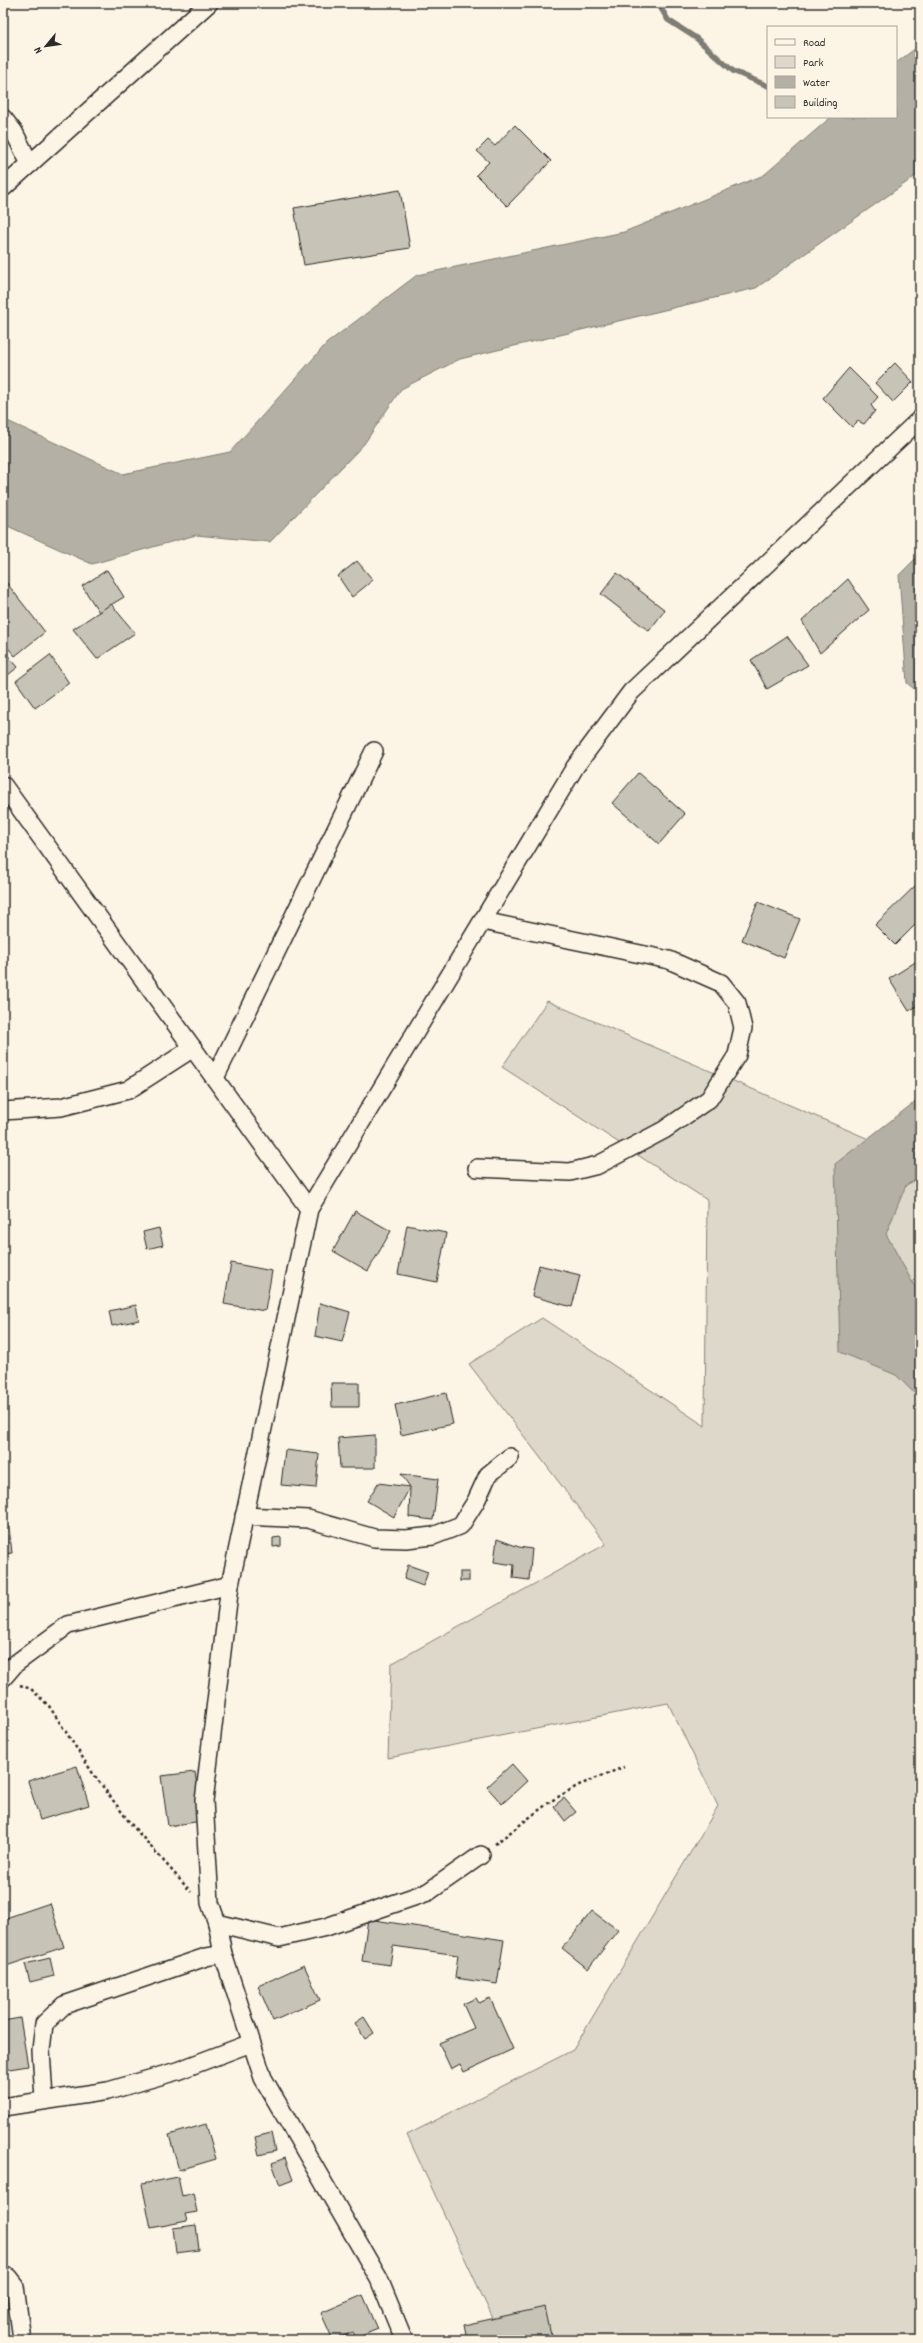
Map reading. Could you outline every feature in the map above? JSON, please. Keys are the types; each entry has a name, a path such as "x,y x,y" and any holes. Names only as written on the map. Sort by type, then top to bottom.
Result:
{"street":[{"path":"3,188 209,3"},
{"path":"3,118 14,132 30,164"},
{"path":"404,2340 379,2279 263,2078 223,1954 217,1923 210,1903 204,1801 230,1585 309,1209 575,766 631,692 920,420"},
{"path":"215,1078 374,751"},
{"path":"3,786 309,1209"},
{"path":"478,1168 570,1172 598,1165 664,1130 709,1099 737,1055 743,1028 737,1004 721,983 669,960 483,921"},
{"path":"3,1110 61,1107 128,1090 193,1048"},
{"path":"244,1516 308,1519 374,1538 406,1539 433,1536 461,1525 476,1501 488,1475 510,1457"},
{"path":"3,1678 15,1664 68,1625 230,1585"},
{"path":"217,1923 279,1938 326,1927 428,1892 481,1855"},
{"path":"44,2099 41,2050 44,2024 64,2004 206,1957 223,1954"},
{"path":"3,2107 44,2099 108,2090 177,2071 251,2043"},
{"path":"3,2276 8,2277 15,2286 22,2340"}],"path":[{"path":"3,1678 31,1689 49,1706 92,1772 130,1823 193,1894"},
{"path":"481,1855 551,1800 579,1785 624,1767"}],"green space":[{"path":"547,1001 920,1161 920,2340 503,2340 407,2135 573,2050 718,1806 668,1703 388,1758 391,1664 606,1544 469,1364 542,1318 705,1426 707,1200 502,1067"}],"water":[{"path":"920,45 920,173 756,288 460,359 401,389 364,444 270,542 196,535 92,564 3,524 3,419 123,474 230,452 327,343 417,275 624,232 764,175 830,118 897,118 897,62"},
{"path":"920,554 920,694 907,683 899,575"},
{"path":"920,1098 920,1178 906,1185 886,1234 920,1296 920,1399 896,1375 840,1352 835,1164"}],"building":[{"path":"515,125 551,161 507,206 476,175 489,162 477,151 488,140 495,146"},
{"path":"400,190 410,248 304,265 294,208"},
{"path":"895,363 913,382 893,402 875,383"},
{"path":"849,368 878,397 871,405 875,411 864,424 858,421 852,427 823,398"},
{"path":"357,561 373,580 352,597 338,576"},
{"path":"107,570 124,597 99,612 82,586"},
{"path":"617,573 665,610 649,631 601,594"},
{"path":"848,579 869,610 820,653 802,621"},
{"path":"6,582 45,632 15,656 3,642 3,585"},
{"path":"111,604 135,633 97,659 73,629"},
{"path":"787,636 808,665 767,689 751,660"},
{"path":"3,650 18,667 3,679"},
{"path":"50,655 69,683 35,708 16,681"},
{"path":"638,773 685,814 659,844 612,803"},
{"path":"919,882 920,920 895,945 875,925"},
{"path":"758,902 800,919 784,958 742,940"},
{"path":"920,959 920,1004 909,1011 889,979"},
{"path":"355,1211 391,1231 368,1271 333,1251"},
{"path":"407,1225 446,1233 437,1282 398,1274"},
{"path":"159,1228 163,1245 147,1249 143,1232"},
{"path":"231,1263 272,1271 265,1311 224,1304"},
{"path":"539,1265 580,1275 572,1307 532,1296"},
{"path":"320,1303 350,1312 342,1342 315,1336"},
{"path":"136,1305 139,1320 112,1326 109,1311"},
{"path":"331,1383 359,1383 359,1407 332,1407"},
{"path":"446,1393 453,1424 401,1435 395,1405"},
{"path":"375,1435 375,1468 340,1468 338,1438"},
{"path":"285,1450 319,1454 316,1488 281,1485"},
{"path":"401,1474 438,1479 433,1520 409,1517 410,1487"},
{"path":"378,1483 410,1487 394,1517 367,1501"},
{"path":"9,1527 12,1553 3,1554 3,1528"},
{"path":"281,1537 281,1546 273,1547 273,1538"},
{"path":"497,1539 519,1547 532,1549 529,1580 513,1578 514,1565 494,1562"},
{"path":"408,1565 428,1572 423,1586 404,1579"},
{"path":"460,1572 469,1572 469,1581 460,1581"},
{"path":"512,1764 527,1781 502,1804 487,1787"},
{"path":"77,1766 89,1805 40,1820 28,1781"},
{"path":"195,1772 202,1821 168,1826 161,1776"},
{"path":"564,1798 576,1812 565,1821 554,1806"},
{"path":"50,1903 64,1947 3,1967 3,1919"},
{"path":"592,1911 618,1930 588,1969 562,1948"},
{"path":"368,1919 504,1940 497,1984 455,1978 458,1955 393,1946 390,1965 362,1961"},
{"path":"50,1958 54,1976 30,1982 25,1964"},
{"path":"304,1965 320,2000 273,2021 258,1986"},
{"path":"476,1998 479,2003 490,1998 513,2049 464,2072 460,2064 451,2069 439,2043 474,2028 463,2004"},
{"path":"364,2017 374,2033 365,2039 355,2023"},
{"path":"20,2018 28,2066 3,2070 3,2021"},
{"path":"206,2124 216,2159 179,2170 169,2135"},
{"path":"271,2133 275,2151 259,2155 255,2137"},
{"path":"285,2158 293,2180 280,2185 272,2163"},
{"path":"178,2177 182,2196 193,2193 197,2212 185,2214 187,2221 151,2228 142,2184"},
{"path":"196,2225 199,2250 176,2253 173,2228"},
{"path":"363,2295 378,2329 356,2338 353,2332 333,2340 321,2313"},
{"path":"545,2307 552,2340 467,2340 464,2325"}],"waterway":[{"path":"658,3 668,20 696,38 733,71 767,86"}]}
